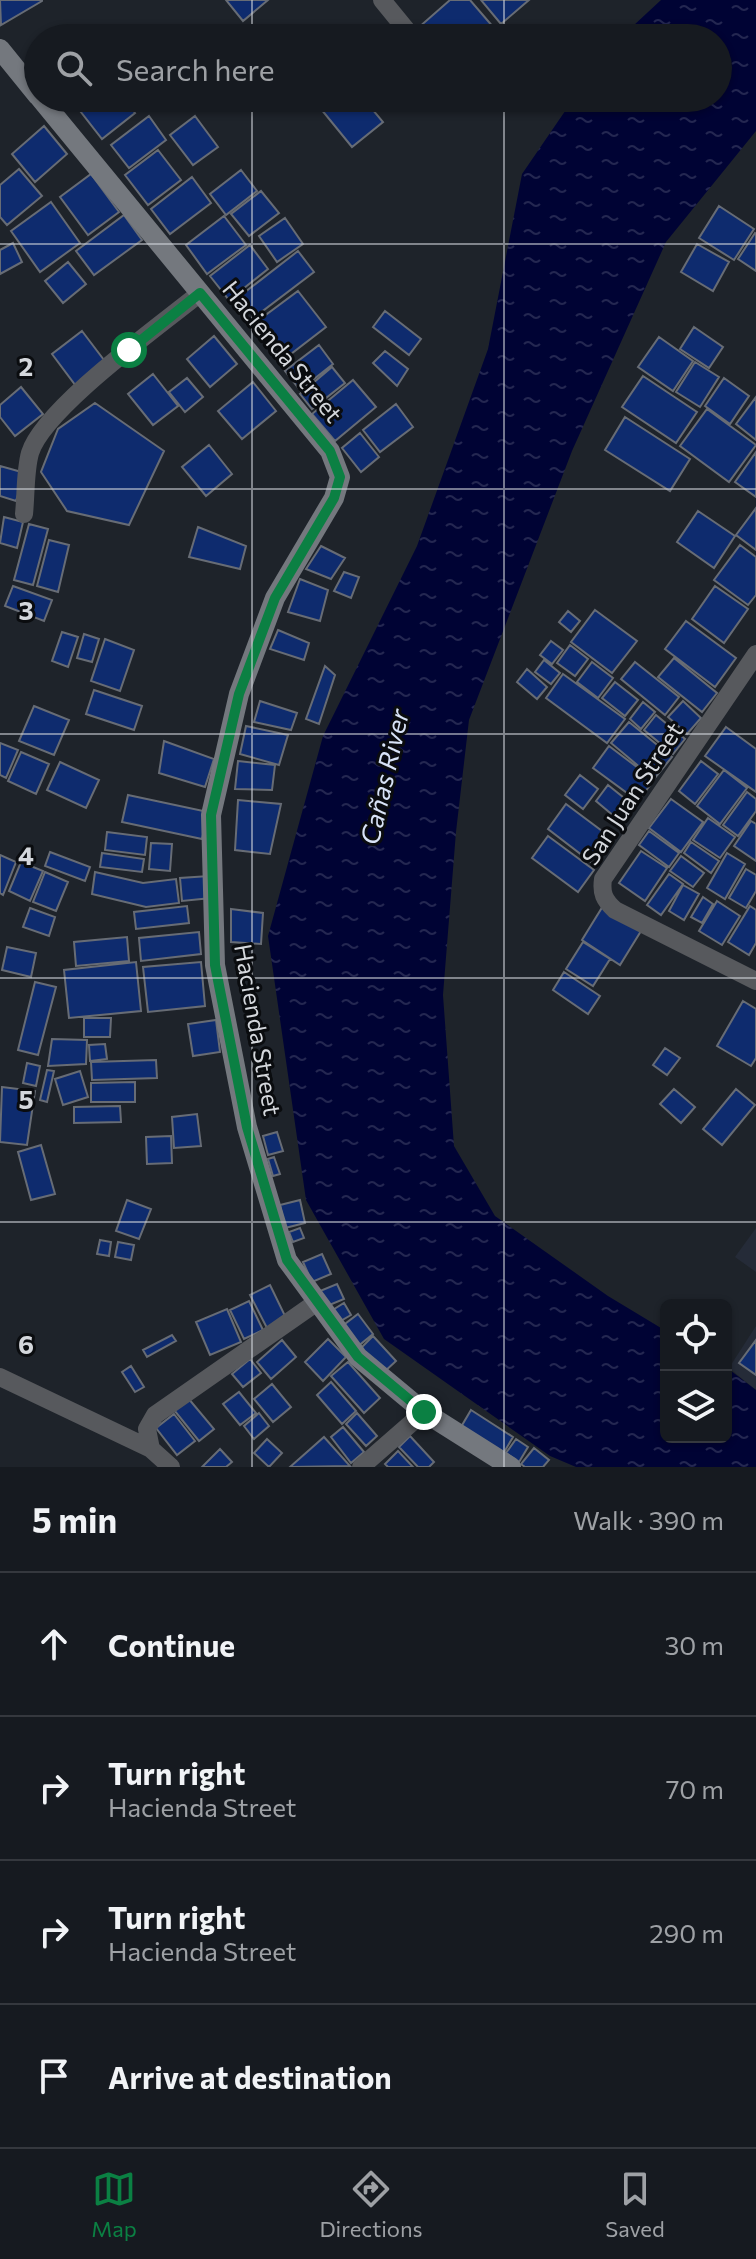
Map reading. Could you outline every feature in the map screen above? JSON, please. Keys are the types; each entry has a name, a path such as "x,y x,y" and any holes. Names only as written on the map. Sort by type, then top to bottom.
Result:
{"street":[{"path":"382,0 402,24"},
{"name":"Hacienda Street","path":"0,49 24,79"},
{"name":"Hacienda Street","path":"51,112 330,451 340,477 334,498 275,598 239,694 211,815 215,965 247,1127 287,1260 358,1357 424,1412 511,1467"},
{"path":"24,514 30,452 51,419 200,293"},
{"name":"San Juan Street","path":"756,654 603,879 601,891 615,910 756,981"},
{"path":"151,1449 147,1429 155,1415 317,1302"},
{"path":"0,1377 151,1449 171,1467"},
{"path":"361,1467 424,1412"}],"shaded area":[{"path":"756,1228 756,1272 735,1257"},
{"path":"756,1326 756,1390 732,1370 732,1363"}],"water":[{"name":"Cañas River","path":"661,0 756,0 756,131 666,242 572,451 469,720 456,832 443,995 454,1146 495,1216 608,1296 660,1327 660,1443 732,1443 732,1372 756,1390 756,1467 576,1467 550,1456 384,1339 306,1200 268,936 323,736 417,546 488,349 522,174 564,112 732,112 732,24 635,24"}],"building":[{"path":"0,0 42,0 42,1 1,25"},
{"path":"226,0 268,0 243,21"},
{"path":"450,0 470,0 491,24 423,24"},
{"path":"481,0 529,0 501,24"},
{"path":"81,112 134,112 135,113 102,139"},
{"path":"323,112 375,112 383,122 352,147"},
{"path":"149,116 166,140 129,168 111,145"},
{"path":"195,116 218,147 193,165 170,135"},
{"path":"44,126 67,154 35,182 12,154"},
{"path":"158,150 181,180 148,205 125,175"},
{"path":"19,169 42,196 7,225 0,217 0,185"},
{"path":"241,170 257,191 226,215 210,194"},
{"path":"91,174 119,212 88,235 60,197"},
{"path":"192,177 211,203 170,234 151,209"},
{"path":"261,191 279,213 249,236 231,214"},
{"path":"51,202 80,243 40,272 11,231"},
{"path":"719,206 754,229 734,260 699,238"},
{"path":"124,215 142,240 94,275 76,251"},
{"path":"224,216 246,245 207,274 186,245"},
{"path":"285,218 303,244 277,262 259,236"},
{"path":"756,234 756,271 738,259"},
{"path":"13,243 22,262 0,274 0,250"},
{"path":"697,244 729,262 713,291 681,272"},
{"path":"250,245 268,269 229,300 210,276"},
{"path":"298,251 314,272 256,316 240,296"},
{"path":"68,262 86,284 63,303 45,281"},
{"path":"298,291 326,327 287,357 259,320"},
{"path":"385,311 421,339 409,355 373,327"},
{"path":"694,327 723,347 709,368 680,349"},
{"path":"82,331 107,364 76,386 52,354"},
{"path":"214,336 237,364 210,387 187,359"},
{"path":"659,337 693,361 673,391 638,367"},
{"path":"319,345 333,364 300,390 285,371"},
{"path":"385,351 408,369 397,386 373,363"},
{"path":"695,362 719,377 700,407 676,392"},
{"path":"332,367 345,383 312,409 300,394"},
{"path":"153,374 178,406 153,425 128,394"},
{"path":"643,376 697,412 676,443 622,407"},
{"path":"187,378 203,397 185,412 169,392"},
{"path":"724,378 749,396 730,424 705,406"},
{"path":"353,380 376,407 335,441 312,414"},
{"path":"253,382 276,411 242,439 218,411"},
{"path":"21,387 43,414 15,436 0,417 0,405"},
{"path":"756,397 756,440 736,424"},
{"path":"95,403 164,451 129,525 67,511 41,472 58,429"},
{"path":"396,404 413,427 380,452 363,430"},
{"path":"707,409 756,445 729,482 680,446"},
{"path":"625,417 690,459 670,491 605,450"},
{"path":"360,433 379,457 361,472 342,448"},
{"path":"209,445 232,474 206,496 182,467"},
{"path":"756,452 756,497 735,482"},
{"path":"0,466 25,473 16,501 0,496"},
{"path":"756,508 756,550 736,535"},
{"path":"698,511 735,536 714,568 677,542"},
{"path":"4,517 23,522 17,548 0,543"},
{"path":"29,524 48,529 33,585 14,580"},
{"path":"198,527 246,546 240,569 189,557"},
{"path":"49,540 69,545 58,592 37,586"},
{"path":"740,545 756,557 756,595 748,605 714,580"},
{"path":"321,546 345,558 331,579 306,569"},
{"path":"344,572 359,577 351,598 334,591"},
{"path":"300,579 328,590 320,621 288,612"},
{"path":"13,586 52,600 44,621 5,606"},
{"path":"715,586 748,609 724,643 692,619"},
{"path":"595,610 637,641 612,673 571,642"},
{"path":"568,611 580,621 571,632 559,622"},
{"path":"686,621 736,658 715,687 665,649"},
{"path":"278,630 309,643 304,660 270,649"},
{"path":"62,632 78,637 68,667 52,661"},
{"path":"84,634 99,639 92,662 77,658"},
{"path":"105,639 134,650 120,691 91,681"},
{"path":"551,641 563,650 552,664 540,655"},
{"path":"570,645 588,659 575,676 557,663"},
{"path":"674,658 717,693 702,712 658,677"},
{"path":"544,660 560,673 551,684 535,672"},
{"path":"592,662 613,678 598,698 577,682"},
{"path":"635,662 679,697 665,715 621,679"},
{"path":"325,666 335,675 319,724 306,719"},
{"path":"527,669 547,687 537,699 517,682"},
{"path":"563,674 625,719 607,743 546,698"},
{"path":"615,682 638,700 625,716 602,698"},
{"path":"94,690 142,706 134,730 86,714"},
{"path":"260,701 297,713 291,730 254,722"},
{"path":"683,701 701,718 687,734 668,717"},
{"path":"643,702 655,712 641,729 630,719"},
{"path":"34,706 69,720 54,755 19,741"},
{"path":"656,715 685,739 673,754 644,730"},
{"path":"629,722 672,757 654,779 611,743"},
{"path":"246,726 288,735 279,765 240,754"},
{"path":"726,727 756,749 756,792 705,756"},
{"path":"164,741 214,759 205,787 159,773"},
{"path":"0,743 18,750 6,778 0,775"},
{"path":"609,746 654,780 638,801 593,768"},
{"path":"21,752 49,764 36,794 8,781"},
{"path":"238,761 275,765 272,790 235,789"},
{"path":"701,761 718,774 695,804 679,791"},
{"path":"60,762 99,780 86,808 47,790"},
{"path":"724,770 747,788 720,824 697,806"},
{"path":"580,775 598,789 583,809 565,795"},
{"path":"608,785 634,806 621,822 596,801"},
{"path":"747,792 756,799 756,811 738,836 723,825"},
{"path":"128,795 208,812 202,839 122,822"},
{"path":"671,799 703,822 681,852 649,828"},
{"path":"238,800 281,804 270,854 235,850"},
{"path":"566,804 610,837 591,862 548,829"},
{"path":"708,818 735,837 720,858 693,840"},
{"path":"751,821 756,824 756,861 734,846"},
{"path":"649,831 679,853 669,867 639,845"},
{"path":"107,832 147,837 145,855 105,850"},
{"path":"548,836 594,870 578,892 532,858"},
{"path":"691,842 719,861 711,873 684,853"},
{"path":"151,843 172,844 170,871 149,869"},
{"path":"641,851 667,868 645,901 619,883"},
{"path":"50,852 90,867 85,881 45,866"},
{"path":"102,853 144,859 142,872 100,867"},
{"path":"727,853 745,864 725,899 707,888"},
{"path":"0,855 16,862 3,895 0,893"},
{"path":"681,856 704,873 693,887 670,871"},
{"path":"21,862 43,871 30,901 9,891"},
{"path":"746,869 756,875 756,891 746,908 729,898"},
{"path":"45,872 68,882 56,911 33,902"},
{"path":"95,872 143,883 176,879 179,903 146,907 92,894"},
{"path":"669,874 683,884 661,915 647,905"},
{"path":"209,876 211,898 182,901 180,878"},
{"path":"683,885 699,894 684,920 669,911"},
{"path":"703,897 713,904 702,923 691,917"},
{"path":"717,901 740,916 722,945 699,931"},
{"path":"187,906 189,923 136,929 134,912"},
{"path":"603,906 641,931 620,965 582,940"},
{"path":"750,906 756,910 756,943 749,955 728,942"},
{"path":"30,908 55,917 49,936 23,927"},
{"path":"231,909 263,913 261,944 231,942"},
{"path":"199,932 201,954 141,961 139,938"},
{"path":"127,937 129,961 76,966 74,942"},
{"path":"583,942 610,959 593,986 566,969"},
{"path":"7,947 36,953 31,977 2,970"},
{"path":"136,962 141,1011 69,1018 64,970"},
{"path":"201,962 205,1006 148,1012 143,967"},
{"path":"564,972 600,996 588,1014 553,990"},
{"path":"35,982 56,987 38,1055 18,1050"},
{"path":"743,1001 756,1009 756,1058 751,1066 717,1046"},
{"path":"84,1018 111,1018 110,1037 84,1037"},
{"path":"216,1020 220,1052 193,1056 188,1024"},
{"path":"52,1039 87,1040 86,1064 48,1066"},
{"path":"105,1044 107,1059 90,1061 89,1045"},
{"path":"665,1048 680,1058 667,1075 653,1065"},
{"path":"156,1060 157,1078 92,1080 91,1062"},
{"path":"27,1063 40,1066 36,1086 23,1083"},
{"path":"47,1070 54,1071 47,1102 40,1100"},
{"path":"80,1071 88,1097 63,1105 55,1079"},
{"path":"135,1082 135,1102 91,1102 91,1083"},
{"path":"2,1087 35,1091 27,1145 0,1142"},
{"path":"674,1089 695,1107 681,1123 660,1104"},
{"path":"736,1089 755,1105 722,1145 703,1129"},
{"path":"120,1106 121,1122 74,1123 74,1107"},
{"path":"197,1114 201,1146 174,1148 172,1117"},
{"path":"277,1132 283,1151 268,1155 263,1136"},
{"path":"171,1136 172,1163 147,1164 146,1137"},
{"path":"41,1145 55,1194 31,1200 18,1152"},
{"path":"274,1157 280,1174 273,1176 268,1159"},
{"path":"127,1200 151,1209 139,1239 116,1231"},
{"path":"300,1200 305,1223 285,1228 280,1205"},
{"path":"300,1228 304,1238 293,1242 289,1232"},
{"path":"100,1240 111,1242 109,1256 97,1254"},
{"path":"118,1242 134,1245 131,1260 115,1257"},
{"path":"322,1254 331,1274 312,1282 303,1262"},
{"path":"337,1284 344,1299 327,1306 320,1291"},
{"path":"270,1285 287,1320 268,1330 250,1295"},
{"path":"249,1301 263,1330 244,1339 230,1310"},
{"path":"344,1303 351,1315 337,1323 331,1311"},
{"path":"227,1309 241,1342 210,1355 196,1322"},
{"path":"358,1314 373,1334 357,1347 341,1327"},
{"path":"172,1335 176,1341 147,1357 143,1350"},
{"path":"373,1336 396,1361 383,1373 360,1349"},
{"path":"328,1339 346,1357 323,1381 305,1362"},
{"path":"282,1340 296,1357 271,1379 257,1362"},
{"path":"756,1340 756,1375 739,1363"},
{"path":"250,1359 261,1373 243,1387 232,1374"},
{"path":"348,1362 380,1398 364,1413 331,1376"},
{"path":"131,1366 144,1387 135,1392 122,1372"},
{"path":"331,1382 356,1411 342,1424 317,1395"},
{"path":"272,1384 291,1407 273,1422 254,1399"},
{"path":"239,1392 256,1413 240,1425 223,1404"},
{"path":"188,1398 214,1429 199,1441 174,1410"},
{"path":"471,1410 513,1437 503,1454 461,1427"},
{"path":"259,1413 269,1426 254,1439 244,1426"},
{"path":"357,1413 377,1436 366,1446 346,1424"},
{"path":"174,1414 195,1441 177,1455 156,1428"},
{"path":"343,1427 364,1452 351,1463 331,1437"},
{"path":"410,1436 434,1462 429,1467 418,1467 399,1447"},
{"path":"324,1437 350,1466 290,1467"},
{"path":"267,1439 282,1453 269,1467 254,1453"},
{"path":"516,1439 528,1447 519,1462 506,1453"},
{"path":"534,1448 549,1460 543,1467 525,1467 521,1464"},
{"path":"220,1449 232,1462 226,1467 202,1467"},
{"path":"398,1451 413,1467 388,1467 385,1464"}],"route":[{"path":"129,350 200,293 330,451 340,477 334,498 275,598 239,694 211,815 215,965 247,1127 287,1260 358,1357 424,1412"}]}
